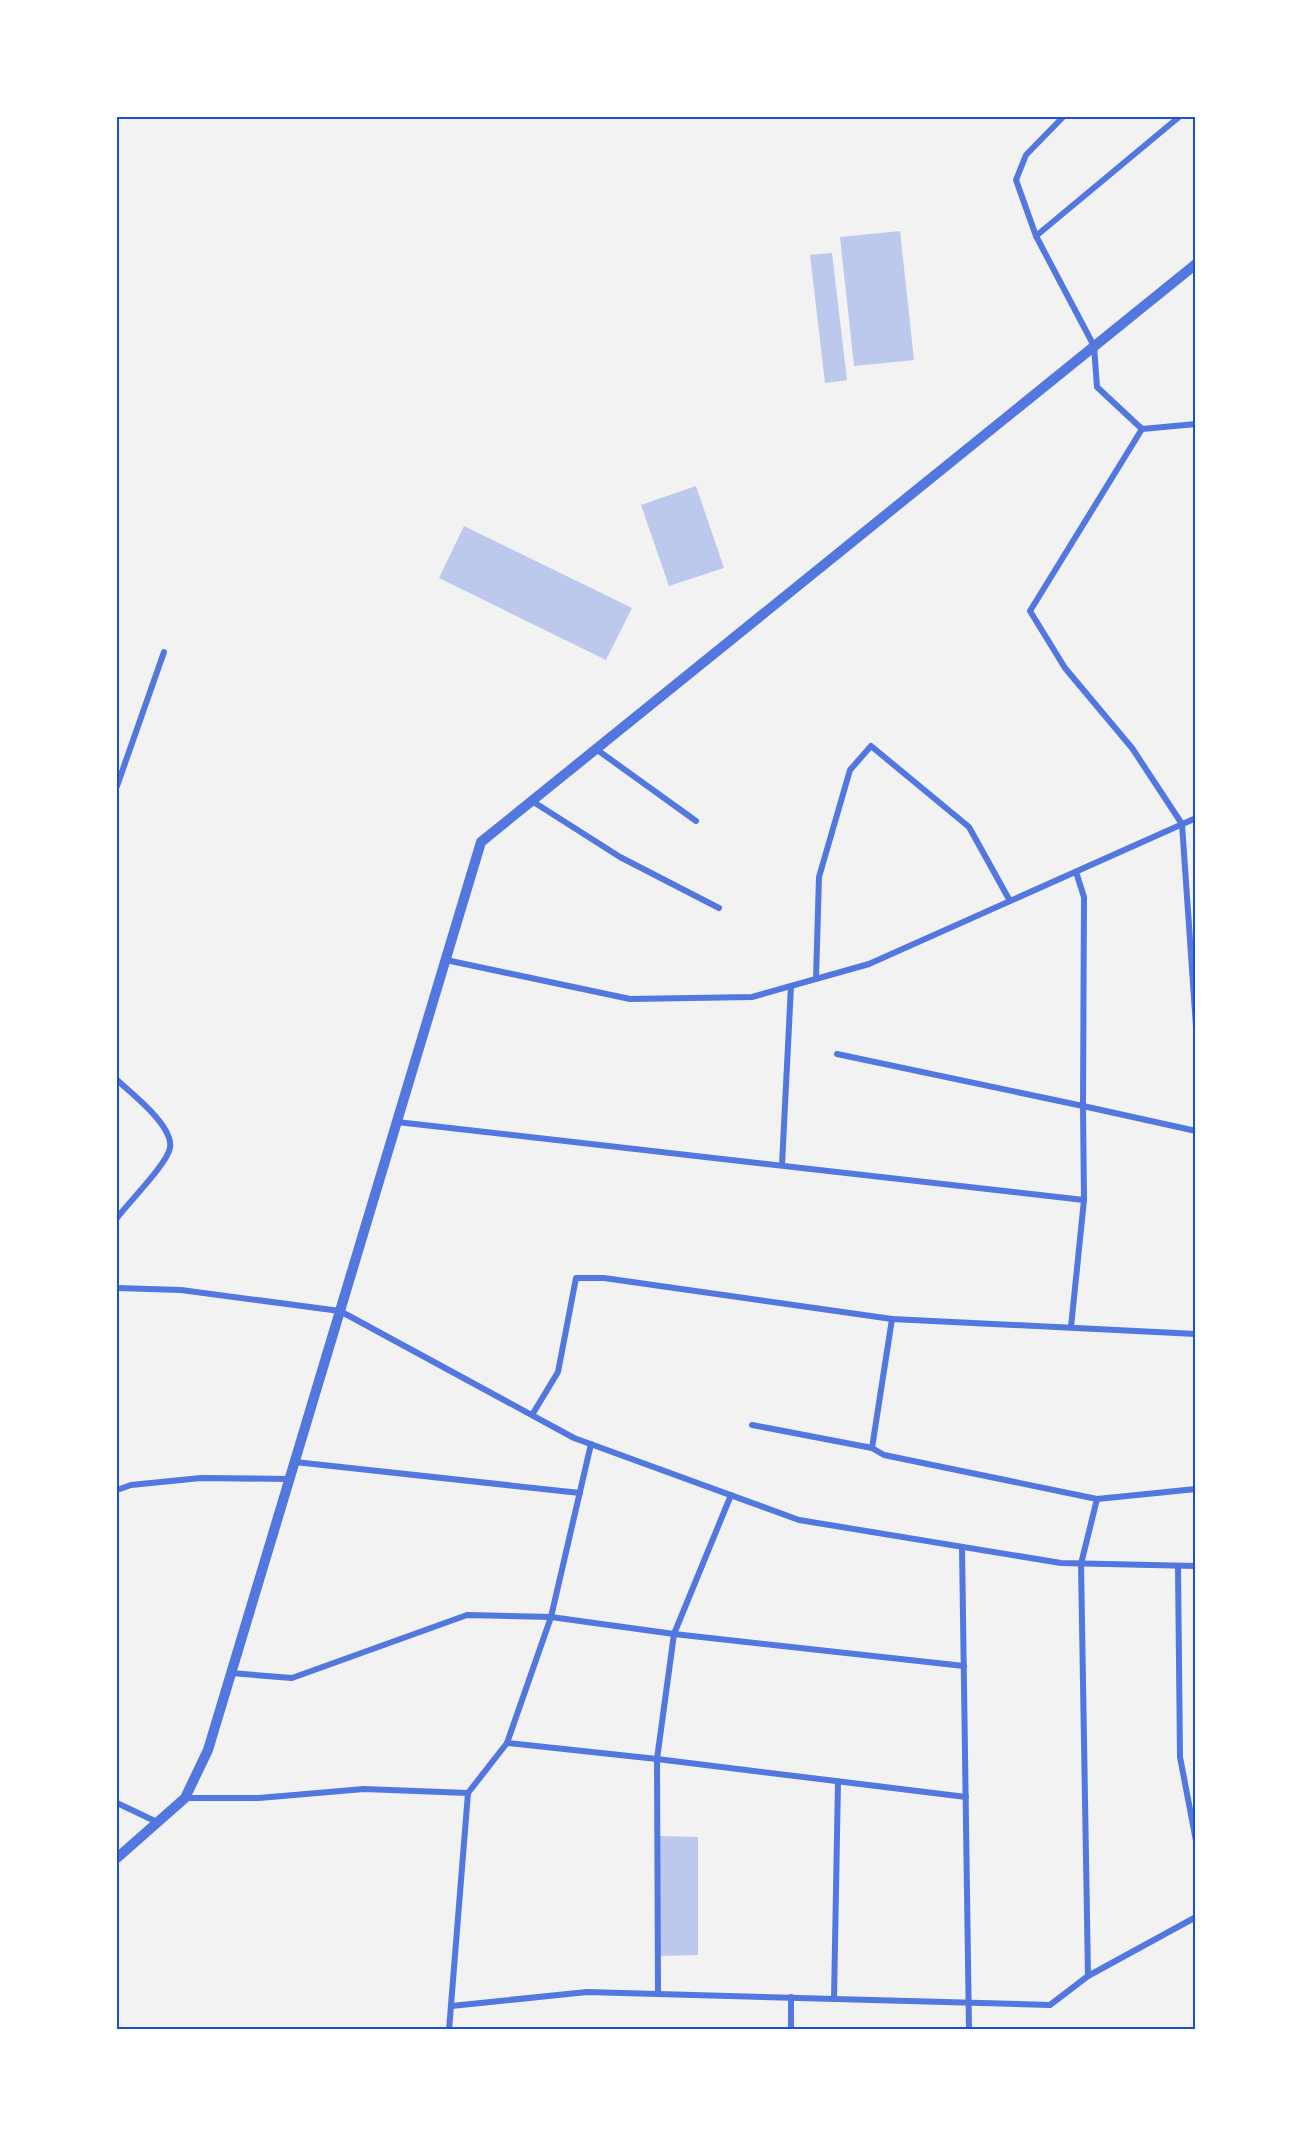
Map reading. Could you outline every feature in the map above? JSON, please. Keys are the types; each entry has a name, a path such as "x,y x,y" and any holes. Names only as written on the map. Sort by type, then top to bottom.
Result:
{"street":[{"path":"1063,117 1026,155 1016,180 1036,236 1094,346 1097,387 1142,429 1196,424"},
{"path":"1036,236 1179,117"},
{"path":"117,1858 185,1798 208,1750 481,842 1196,264"},
{"path":"1142,429 1030,611 1065,668 1132,748 1182,824 1196,1028"},
{"path":"117,786 164,652"},
{"path":"816,979 819,877 850,770 871,746 969,827 1010,901"},
{"path":"596,749 696,821"},
{"path":"532,801 620,857 719,908"},
{"path":"446,960 630,999 752,997 869,964 1196,818"},
{"path":"1071,1327 1084,1200 1084,897 1076,872"},
{"path":"782,1165 791,986"},
{"path":"837,1054 1196,1131"},
{"path":"117,1080 151,1112 169,1136 170,1149 154,1174 117,1218"},
{"path":"397,1122 1084,1200"},
{"path":"532,1415 558,1372 576,1278 604,1278 892,1319 1196,1334"},
{"path":"117,1288 181,1290 340,1311 574,1438 799,1520 1061,1563 1196,1566"},
{"path":"872,1448 892,1319"},
{"path":"752,1425 872,1448 884,1455 1097,1500 1196,1489"},
{"path":"450,2030 468,1793 507,1743 551,1617 591,1444"},
{"path":"295,1462 580,1493"},
{"path":"117,1490 131,1485 201,1478 289,1479"},
{"path":"658,1994 657,1759 674,1634 731,1495"},
{"path":"1088,1976 1081,1564 1097,1500"},
{"path":"962,1547 969,2030"},
{"path":"1178,1566 1180,1757 1196,1841"},
{"path":"231,1673 291,1678 467,1615 551,1617 674,1634 964,1666"},
{"path":"507,1743 966,1797"},
{"path":"834,1999 838,1781"},
{"path":"185,1798 260,1798 364,1789 468,1793"},
{"path":"117,1803 157,1822"},
{"path":"451,2006 587,1992 1050,2005 1088,1976 1196,1917"},
{"path":"791,1997 791,2030"}],"building":[{"path":"900,231 914,360 854,366 840,237"},
{"path":"832,253 847,380 825,383 810,255"},
{"path":"696,486 724,568 669,586 641,505"},
{"path":"464,526 632,608 606,660 439,578"},
{"path":"660,1836 698,1837 698,1955 660,1956"}]}
